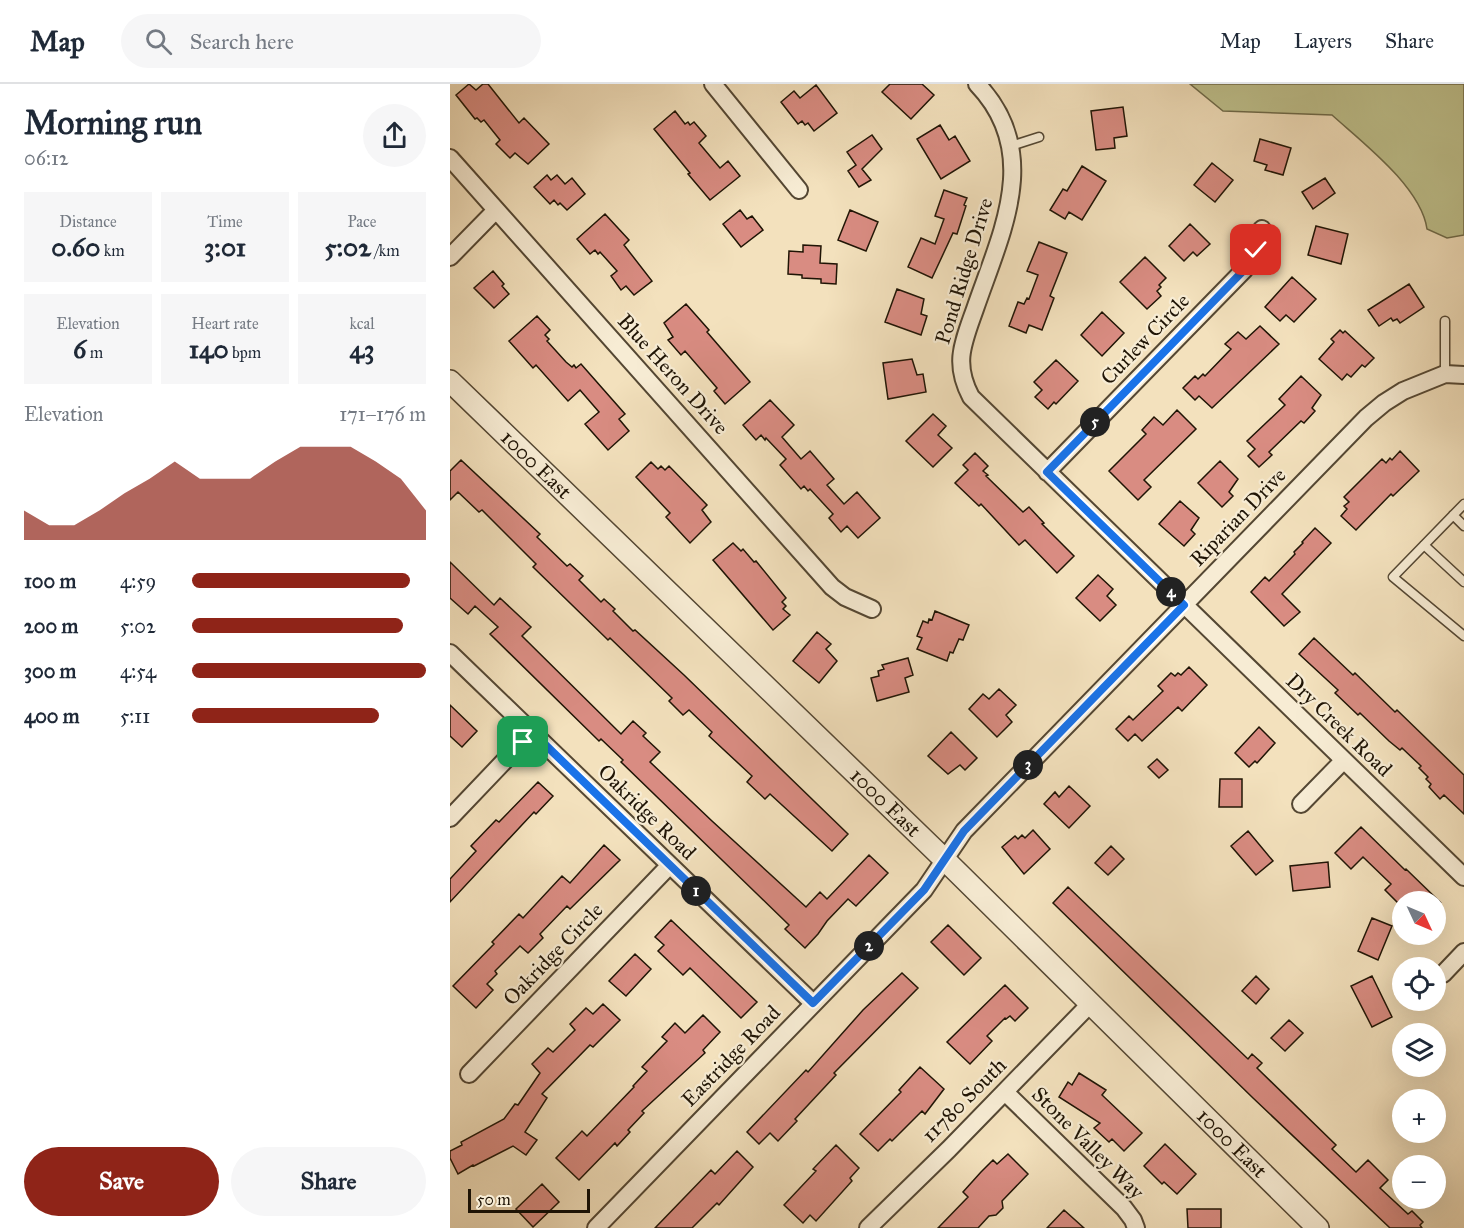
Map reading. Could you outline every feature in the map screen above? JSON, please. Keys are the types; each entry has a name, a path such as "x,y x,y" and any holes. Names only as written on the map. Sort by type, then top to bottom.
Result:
{"street":[{"path":"713,84 799,190"},
{"name":"Pond Ridge Drive","path":"977,84 994,107 1011,146 1013,165 1011,202 960,354 962,379 971,397 1184,605"},
{"name":"Blue Heron Drive","path":"450,158 832,587 845,597 872,609"},
{"path":"450,257 496,210"},
{"name":"Curlew Circle","path":"1047,472 1244,270 1256,250 1262,229"},
{"name":"Riparian Drive","path":"944,859 964,831 1366,418 1403,391 1445,374 1464,375"},
{"name":"1000 East","path":"450,381 944,859 1318,1228"},
{"name":"Dry Creek Road","path":"1184,605 1464,877"},
{"name":"Oakridge Road","path":"450,653 813,1003"},
{"path":"450,818 532,732"},
{"path":"1301,804 1343,761"},
{"name":"Eastridge Road","path":"596,1228 924,890 944,859"},
{"name":"Oakridge Circle","path":"469,1074 670,866"},
{"path":"1446,971 1464,952"},
{"name":"11780 South","path":"868,1228 1091,1003"},
{"name":"Stone Valley Way","path":"1005,1092 1124,1208 1136,1228"}],"lane":[{"path":"1011,146 1039,137"},
{"path":"1444,321 1445,374"},
{"path":"1464,504 1393,577 1464,636"},
{"path":"1453,515 1464,526"},
{"path":"1424,545 1464,582"}],"green space":[{"path":"1190,84 1464,84 1464,235 1447,238 1427,229 1414,197 1402,182 1374,152 1332,115 1223,111"}],"building":[{"path":"469,84 476,90 483,84 488,84 519,123 524,118 549,144 528,164 515,153 510,158 496,144 500,140 484,120 481,122 475,119 456,95"},
{"path":"890,84 922,84 934,95 911,119 882,92"},
{"path":"816,85 837,113 814,131 808,123 805,125 802,121 798,124 781,102 794,91 800,98"},
{"path":"1123,107 1127,136 1114,138 1115,148 1096,150 1091,111"},
{"path":"675,111 685,124 688,122 690,125 694,122 706,136 699,143 720,168 728,161 740,176 710,200 654,129"},
{"path":"940,125 949,140 955,136 970,161 941,179 917,139"},
{"path":"872,135 882,149 862,169 871,180 859,187 848,171 856,165 847,152"},
{"path":"1260,139 1291,148 1283,175 1265,170 1267,165 1254,161"},
{"path":"1212,163 1233,180 1215,202 1194,185"},
{"path":"1082,166 1106,181 1082,220 1069,212 1065,219 1050,210 1063,189 1067,191"},
{"path":"547,175 551,180 557,175 565,184 572,178 585,194 567,210 554,200 550,204 534,187"},
{"path":"1325,178 1335,193 1313,209 1302,192"},
{"path":"944,190 967,198 964,205 966,206 957,234 953,233 932,278 908,267 921,238 935,244 944,219 935,216"},
{"path":"740,210 747,219 752,216 763,230 741,247 723,224"},
{"path":"850,210 878,222 866,251 838,240"},
{"path":"605,214 629,240 624,245 652,281 634,295 626,286 621,290 611,276 617,271 600,252 598,254 595,250 590,254 577,239"},
{"path":"1190,224 1210,244 1197,256 1193,252 1184,261 1169,246"},
{"path":"1316,226 1348,234 1341,264 1308,255"},
{"path":"1039,242 1067,253 1050,296 1054,298 1042,330 1029,325 1026,333 1009,326 1018,302 1024,304 1027,298 1029,299 1038,275 1027,271"},
{"path":"803,245 821,246 820,263 837,264 836,284 821,283 821,279 802,278 802,275 788,274 789,251 803,252"},
{"path":"1145,257 1166,278 1157,291 1161,296 1147,309 1120,282"},
{"path":"493,271 509,294 494,308 474,288"},
{"path":"1292,277 1316,299 1294,322 1286,315 1280,321 1265,307"},
{"path":"1409,284 1424,307 1400,323 1397,319 1393,321 1391,318 1379,326 1368,310"},
{"path":"897,289 924,299 921,314 927,316 921,335 885,322"},
{"path":"686,304 750,382 725,404 714,391 717,388 685,351 681,355 668,340 673,337 664,323"},
{"path":"1102,312 1124,333 1102,356 1081,335"},
{"path":"537,316 550,330 545,335 549,339 547,341 572,367 574,365 576,368 581,364 625,414 619,419 629,431 608,450 585,424 599,412 580,390 568,401 536,365 533,368 509,341"},
{"path":"1260,326 1279,344 1212,408 1199,396 1195,400 1183,388 1195,376 1198,379 1203,374 1205,376 1231,349 1225,344 1238,332 1246,339"},
{"path":"1340,330 1343,333 1345,331 1374,358 1365,367 1362,365 1351,377 1347,374 1342,380 1319,359 1334,342 1331,339"},
{"path":"912,359 917,375 923,374 926,392 888,399 883,363"},
{"path":"1056,360 1078,381 1056,404 1054,402 1048,409 1035,397 1042,390 1034,382"},
{"path":"1301,376 1321,395 1312,408 1315,411 1304,423 1301,421 1269,452 1272,455 1259,467 1248,456 1255,449 1247,441 1285,405 1279,399"},
{"path":"770,400 794,425 782,437 801,459 810,451 834,479 827,485 844,504 857,492 880,518 858,538 847,526 841,532 829,518 833,514 810,489 808,491 804,486 801,489 780,465 786,459 766,438 765,440 761,435 756,440 743,425"},
{"path":"1177,410 1196,429 1144,480 1151,487 1138,500 1109,471 1146,434 1142,430 1154,417 1163,425"},
{"path":"933,414 946,426 938,435 952,448 933,467 906,441"},
{"path":"1400,451 1419,471 1393,496 1391,494 1356,530 1341,516 1347,509 1344,506 1349,502 1344,497 1382,459 1386,463"},
{"path":"975,453 988,466 983,471 988,475 986,476 1023,512 1029,507 1044,523 1042,524 1074,556 1057,573 1025,540 1019,545 981,504 979,506 955,483 968,470 963,465"},
{"path":"461,460 540,534 537,537 567,566 570,564 583,576 579,580 601,602 604,599 615,609 613,611 633,631 635,630 684,675 848,834 832,851 770,794 765,799 747,782 752,776 709,736 712,732 689,710 683,715 669,701 672,698 533,567 536,564 482,510 479,512 458,492 450,500 450,471"},
{"path":"1220,461 1238,479 1229,492 1233,496 1222,507 1198,483"},
{"path":"651,462 658,469 661,466 665,470 669,466 707,505 702,510 711,522 690,543 666,517 670,513 636,477"},
{"path":"1180,501 1199,518 1191,530 1195,534 1184,546 1159,524"},
{"path":"1315,528 1331,543 1282,594 1300,612 1284,626 1251,592 1265,577 1269,581 1295,554 1294,552"},
{"path":"733,543 741,551 743,549 754,562 756,561 786,598 782,602 786,606 783,609 790,615 773,630 713,560"},
{"path":"450,562 494,605 500,598 531,627 522,636 621,734 633,721 646,733 643,736 660,752 650,762 806,907 820,892 827,899 869,855 888,873 856,906 848,899 805,948 785,929 789,925 621,762 623,760 601,739 599,741 490,634 498,627 475,606 468,614 450,598"},
{"path":"1098,575 1113,589 1107,596 1116,605 1100,621 1076,598"},
{"path":"935,611 969,625 963,640 959,639 947,661 917,649 922,638 917,636 923,621 928,623 929,619 932,620"},
{"path":"817,632 831,644 826,649 837,661 819,683 793,661"},
{"path":"1314,638 1353,675 1355,673 1395,712 1397,710 1464,775 1464,814 1444,795 1440,799 1429,787 1431,784 1419,768 1421,766 1402,748 1400,750 1389,741 1360,713 1358,715 1335,693 1338,690 1299,654"},
{"path":"908,658 913,675 905,678 909,692 877,701 871,678 879,676 878,671 884,669 882,665"},
{"path":"1189,667 1207,685 1182,711 1178,707 1142,741 1135,734 1128,741 1116,729 1129,716 1133,720 1163,691 1158,686 1171,673 1175,676 1178,673 1181,675"},
{"path":"999,689 1016,705 1006,715 1012,722 997,737 969,709 983,694 989,699"},
{"path":"450,705 477,731 462,747 450,736"},
{"path":"1259,727 1275,743 1257,763 1255,761 1249,767 1235,753"},
{"path":"951,732 977,758 965,770 960,765 948,774 928,756"},
{"path":"1157,759 1168,770 1159,778 1148,767"},
{"path":"1220,779 1242,779 1242,807 1219,807"},
{"path":"538,782 553,796 536,814 534,812 450,902 450,879 476,851 471,846 496,820 499,822"},
{"path":"1069,786 1090,806 1069,828 1044,804 1055,792 1059,797"},
{"path":"1361,827 1429,891 1392,891 1392,897 1385,890 1391,884 1363,857 1351,869 1335,853"},
{"path":"1033,830 1050,849 1024,874 1002,847 1015,836 1018,839 1022,835 1025,838"},
{"path":"1248,831 1273,861 1256,875 1231,846"},
{"path":"604,845 620,860 570,909 567,906 540,934 543,938 528,953 520,946 495,971 497,974 487,984 493,990 476,1008 453,986 494,944 492,942 519,914 523,918 562,876 570,883"},
{"path":"1111,846 1124,859 1108,875 1095,863"},
{"path":"1328,862 1330,887 1293,891 1290,866"},
{"path":"1068,887 1248,1059 1252,1054 1262,1063 1257,1068 1336,1145 1332,1149 1356,1172 1368,1160 1388,1180 1380,1188 1392,1199 1392,1209 1403,1209 1408,1214 1412,1211 1423,1222 1420,1225 1422,1228 1390,1228 1053,903"},
{"path":"1372,918 1392,926 1378,960 1358,951"},
{"path":"671,920 757,1002 741,1018 690,968 683,975 658,951 664,945 655,937"},
{"path":"948,925 981,958 964,975 931,942"},
{"path":"635,954 651,969 626,996 609,981"},
{"path":"902,973 918,988 834,1073 836,1075 778,1141 770,1133 759,1144 747,1132 806,1070 808,1072 863,1010"},
{"path":"1256,976 1269,989 1256,1004 1242,991"},
{"path":"1372,976 1392,1017 1372,1027 1351,986"},
{"path":"1005,985 1028,1008 1015,1021 1010,1016 1005,1018 987,1036 992,1041 970,1064 947,1042"},
{"path":"603,1004 620,1020 593,1047 590,1045 542,1094 547,1098 525,1132 537,1140 526,1155 513,1146 458,1174 450,1158 450,1151 462,1145 461,1142 504,1119 515,1104 518,1105 540,1073 532,1064 548,1048 553,1052 575,1030 570,1024 586,1008 593,1014"},
{"path":"703,1015 720,1032 703,1050 705,1053 642,1111 644,1113 628,1130 630,1132 617,1146 615,1143 579,1180 556,1158 582,1131 587,1136 634,1087 647,1071 642,1067 667,1041 662,1037 675,1023 685,1033"},
{"path":"1289,1020 1303,1033 1285,1051 1271,1038"},
{"path":"920,1067 944,1089 925,1114 922,1111 892,1141 890,1139 878,1151 860,1134 901,1092 899,1090"},
{"path":"1079,1073 1106,1090 1102,1095 1142,1133 1124,1151 1112,1139 1109,1142 1094,1128 1100,1123 1059,1097 1068,1082 1072,1085"},
{"path":"1165,1144 1196,1174 1177,1194 1164,1182 1162,1184 1144,1166"},
{"path":"836,1145 859,1168 850,1178 852,1181 816,1221 810,1215 803,1223 784,1205 816,1171 813,1169"},
{"path":"737,1151 753,1167 719,1205 717,1203 692,1228 655,1228 711,1170 715,1174"},
{"path":"1008,1154 1028,1174 1002,1201 1003,1208 996,1215 989,1216 978,1228 938,1228 968,1197 963,1192 981,1172 993,1160 997,1164"},
{"path":"542,1184 559,1202 533,1227 516,1209"},
{"path":"1187,1209 1221,1209 1221,1228 1188,1228"},
{"path":"1064,1210 1084,1228 1047,1228"}],"route":[{"path":"523,742 532,732 813,1003 924,890 964,831 1184,605 1047,472 1244,270 1256,250"}]}
